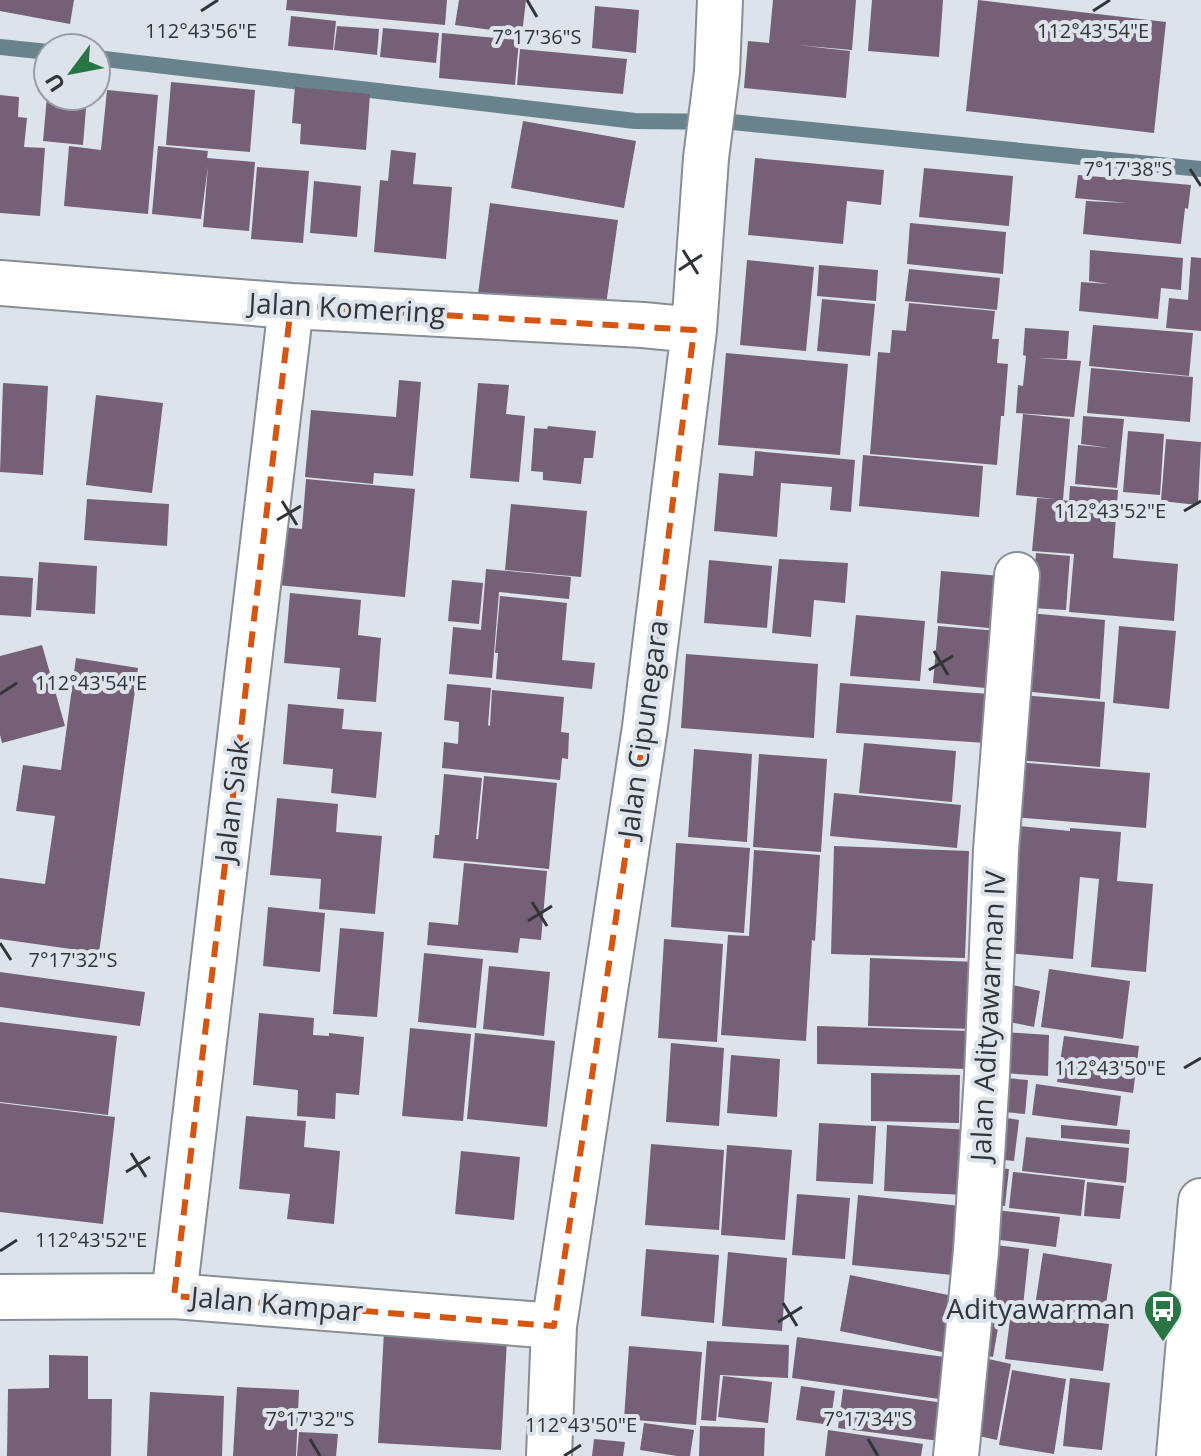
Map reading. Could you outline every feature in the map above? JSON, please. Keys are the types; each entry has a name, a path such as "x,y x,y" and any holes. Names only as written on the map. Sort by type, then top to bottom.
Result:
{"street":[{"name":"Jalan Cipunegara","path":"549,1456 554,1326 645,727 694,330 706,158 717,72 720,0"},
{"name":"Jalan Komering","path":"0,283 291,306 694,330"},
{"name":"Jalan Siak","path":"174,1296 291,306"},
{"name":"Jalan Adityawarman IV","path":"956,1456 976,1251 996,850 1017,575"},
{"path":"1179,1456 1201,1201"},
{"name":"Jalan Kampar","path":"0,1297 174,1296 554,1326"}],"highlighted area":[{"path":"291,306 694,330 645,727 554,1326 174,1296"}],"building":[{"path":"0,0 74,0 70,24 0,11"},
{"path":"287,0 447,0 445,25 286,10"},
{"path":"459,0 526,0 522,34 455,25"},
{"path":"773,0 856,0 852,50 797,45 850,51 846,98 744,88 748,41 769,43"},
{"path":"872,0 943,0 939,57 868,51"},
{"path":"978,0 1166,22 1154,133 966,111"},
{"path":"595,6 639,10 636,53 592,48"},
{"path":"291,16 336,21 333,50 288,46"},
{"path":"337,26 379,29 377,55 334,50"},
{"path":"383,28 439,33 436,63 380,57"},
{"path":"442,33 519,40 515,85 439,78"},
{"path":"520,49 627,59 623,94 517,85"},
{"path":"171,82 255,90 250,152 166,145"},
{"path":"295,87 370,94 366,150 300,144 301,124 292,123"},
{"path":"112,90 158,95 148,214 64,206 69,146 101,150 105,112 112,112"},
{"path":"0,95 19,97 18,117 27,118 24,147 45,148 40,216 0,213"},
{"path":"46,112 86,112 83,145 43,141"},
{"path":"523,121 636,141 624,208 511,188"},
{"path":"158,146 208,151 207,158 255,162 249,231 203,227 208,166 201,219 152,214"},
{"path":"391,150 416,153 413,184 452,187 446,259 374,252 380,180 388,181"},
{"path":"755,158 884,170 881,205 847,201 843,244 748,235"},
{"path":"257,167 309,171 303,243 251,239"},
{"path":"924,168 1013,176 1009,226 919,217"},
{"path":"1078,175 1191,185 1181,244 1083,234 1086,201 1127,203 1075,198"},
{"path":"314,181 361,186 357,237 310,233"},
{"path":"490,203 618,220 605,312 478,294"},
{"path":"910,223 1006,232 1003,274 907,264"},
{"path":"1090,250 1183,258 1181,290 1161,288 1158,319 1079,311 1081,282 1108,284 1089,281"},
{"path":"1191,257 1201,258 1201,331 1166,328 1169,298 1188,300"},
{"path":"747,260 814,267 806,351 740,345"},
{"path":"819,265 878,270 876,301 817,296"},
{"path":"909,269 1000,278 997,310 905,301"},
{"path":"822,299 875,304 870,356 817,351"},
{"path":"909,303 995,311 992,339 999,339 997,363 1008,364 997,465 870,454 878,352 890,353 892,330 906,331"},
{"path":"1093,325 1193,333 1189,376 1089,366"},
{"path":"1025,328 1069,331 1067,359 1037,358 1081,361 1074,417 1016,413 1018,385 1023,386"},
{"path":"726,353 848,364 840,455 718,445"},
{"path":"1091,368 1193,377 1190,422 1087,413"},
{"path":"399,380 421,382 413,476 374,473 373,484 305,477 311,410 396,417"},
{"path":"3,383 48,386 43,475 0,472"},
{"path":"478,383 509,385 506,414 525,416 519,482 470,478"},
{"path":"96,395 163,403 152,493 86,485"},
{"path":"1023,414 1070,419 1063,500 1069,501 1070,486 1118,490 1113,558 1178,564 1174,621 1069,612 1074,554 1032,551 1037,498 1056,499 1016,495"},
{"path":"1083,416 1124,419 1117,488 1075,484 1078,445 1109,448 1081,444"},
{"path":"548,426 596,431 593,458 584,458 581,484 543,480 543,472 531,471 534,428 547,429"},
{"path":"1128,431 1164,434 1160,495 1123,492"},
{"path":"1166,439 1201,442 1198,505 1161,501"},
{"path":"755,451 855,460 851,512 830,510 832,487 781,483 777,537 714,531 719,473 753,476"},
{"path":"863,455 983,466 979,517 859,506"},
{"path":"306,479 415,489 405,597 277,585 282,527 302,529"},
{"path":"87,499 169,504 167,546 84,540"},
{"path":"511,504 587,511 581,577 505,570"},
{"path":"1036,553 1070,556 1066,610 1031,608"},
{"path":"779,559 848,563 845,603 814,600 811,637 772,633"},
{"path":"709,560 772,566 767,628 704,623"},
{"path":"39,562 97,566 95,614 36,610"},
{"path":"486,569 571,577 569,599 499,592 492,678 449,674 453,627 481,630"},
{"path":"941,571 1013,577 1009,630 937,623"},
{"path":"0,576 33,578 31,617 0,615"},
{"path":"452,580 483,583 479,624 448,621"},
{"path":"290,593 361,600 358,635 381,638 376,702 337,699 340,668 284,663"},
{"path":"500,596 567,603 562,660 595,663 592,689 496,679"},
{"path":"1029,613 1105,620 1100,699 1023,691"},
{"path":"856,615 925,621 920,681 850,676"},
{"path":"938,626 1011,632 1006,690 933,683"},
{"path":"1119,626 1176,631 1169,709 1113,703"},
{"path":"42,645 65,726 2,743 0,656"},
{"path":"686,654 818,664 814,738 681,728"},
{"path":"76,658 138,668 99,953 0,939 0,878 45,884 55,816 16,811 23,765 61,770"},
{"path":"840,683 989,694 986,743 836,733"},
{"path":"447,684 491,688 490,726 492,690 564,697 561,732 569,733 568,759 562,758 560,780 442,768 444,742 458,744 459,722 444,720"},
{"path":"1021,695 1105,702 1100,767 1017,760"},
{"path":"288,704 344,709 342,729 382,732 376,798 331,793 333,769 283,764"},
{"path":"864,743 956,751 952,802 859,793"},
{"path":"694,749 752,754 747,842 688,837"},
{"path":"759,754 827,759 821,852 753,847"},
{"path":"1016,762 1150,773 1146,828 1012,817"},
{"path":"444,774 482,778 476,839 484,776 557,783 549,869 433,858 435,835 439,835"},
{"path":"834,793 961,805 957,848 830,836"},
{"path":"277,798 338,804 336,832 382,836 375,914 319,909 321,879 270,875"},
{"path":"1019,826 1121,832 1117,881 1153,884 1146,972 1091,967 1099,879 1080,877 1073,959 1008,953"},
{"path":"676,843 750,848 744,933 671,927"},
{"path":"834,846 969,851 965,958 831,954"},
{"path":"754,850 820,855 806,1041 721,1035 728,935 749,936"},
{"path":"464,863 547,871 541,940 520,938 518,953 427,945 429,922 458,925"},
{"path":"268,907 325,913 320,972 263,966"},
{"path":"340,928 384,932 377,1017 333,1014"},
{"path":"664,939 723,944 717,1042 658,1038"},
{"path":"424,953 483,959 476,1028 418,1022"},
{"path":"870,958 977,962 975,1029 868,1026"},
{"path":"489,966 550,972 544,1036 483,1029"},
{"path":"1049,969 1130,981 1123,1039 1041,1027"},
{"path":"0,972 145,992 140,1026 0,1007"},
{"path":"1012,985 1040,991 1034,1027 1005,1021"},
{"path":"259,1013 314,1018 313,1035 329,1036 329,1033 364,1037 359,1095 336,1093 335,1119 297,1116 298,1090 253,1085"},
{"path":"0,1022 117,1036 108,1115 0,1102"},
{"path":"817,1026 969,1031 967,1069 817,1064"},
{"path":"410,1028 471,1034 463,1121 402,1116"},
{"path":"1004,1032 1049,1035 1048,1076 1002,1073"},
{"path":"475,1033 555,1041 547,1127 467,1119"},
{"path":"1064,1036 1139,1046 1133,1093 1057,1082"},
{"path":"671,1043 724,1048 719,1126 666,1122"},
{"path":"731,1055 780,1059 777,1117 727,1113"},
{"path":"871,1073 960,1075 959,1123 871,1121"},
{"path":"996,1077 1028,1080 1025,1114 993,1111"},
{"path":"1036,1084 1121,1096 1117,1126 1032,1115"},
{"path":"0,1103 115,1117 103,1224 0,1212"},
{"path":"246,1116 306,1121 304,1147 340,1151 334,1224 287,1219 290,1194 239,1189"},
{"path":"993,1116 1019,1120 1014,1161 988,1158"},
{"path":"819,1123 876,1126 873,1184 816,1181"},
{"path":"887,1125 969,1130 965,1195 884,1191"},
{"path":"1061,1125 1130,1130 1129,1144 1061,1138"},
{"path":"1026,1137 1129,1148 1126,1183 1022,1171"},
{"path":"651,1144 724,1150 719,1230 645,1225"},
{"path":"727,1145 792,1150 785,1240 721,1235"},
{"path":"461,1151 520,1157 514,1220 455,1214"},
{"path":"989,1167 1009,1169 1005,1206 985,1204"},
{"path":"1013,1172 1085,1180 1081,1216 1009,1208"},
{"path":"1087,1182 1124,1186 1120,1219 1084,1216"},
{"path":"797,1194 850,1198 845,1259 792,1255"},
{"path":"858,1195 970,1207 963,1276 852,1265"},
{"path":"987,1209 1060,1217 1056,1247 984,1238"},
{"path":"987,1244 1029,1249 1023,1307 980,1302"},
{"path":"646,1249 719,1255 714,1323 641,1316"},
{"path":"728,1252 787,1258 782,1331 722,1326"},
{"path":"1043,1253 1112,1264 1104,1317 1035,1306"},
{"path":"850,1275 958,1297 947,1353 840,1331"},
{"path":"977,1308 1001,1311 993,1357 970,1352"},
{"path":"1011,1311 1109,1324 1103,1371 1005,1359"},
{"path":"384,1331 507,1339 501,1450 378,1443"},
{"path":"797,1337 952,1358 946,1400 792,1378"},
{"path":"707,1341 789,1345 788,1378 720,1375 716,1421 701,1420"},
{"path":"629,1346 702,1352 696,1425 624,1419"},
{"path":"49,1355 88,1356 88,1399 112,1399 111,1456 7,1456 8,1389 49,1388"},
{"path":"975,1356 1011,1364 997,1440 960,1432"},
{"path":"1012,1370 1066,1379 1054,1454 999,1445"},
{"path":"723,1376 772,1382 768,1423 718,1417"},
{"path":"1070,1378 1110,1383 1102,1450 1063,1446"},
{"path":"801,1386 835,1391 830,1425 796,1420"},
{"path":"237,1387 299,1390 296,1456 233,1456"},
{"path":"843,1389 944,1403 940,1441 838,1428"},
{"path":"150,1392 224,1396 222,1456 147,1456"},
{"path":"644,1423 694,1430 690,1456 640,1450"},
{"path":"700,1426 765,1428 764,1456 699,1456"},
{"path":"828,1430 923,1444 921,1456 825,1456"},
{"path":"299,1432 338,1434 336,1456 297,1456"},
{"path":"594,1439 625,1442 623,1456 592,1456"}],"waterway":[{"path":"0,47 32,50"},
{"path":"112,60 635,121 732,122 1201,169"}],"place":[{"name":"Adityawarman","path":"1163,1343"}]}
